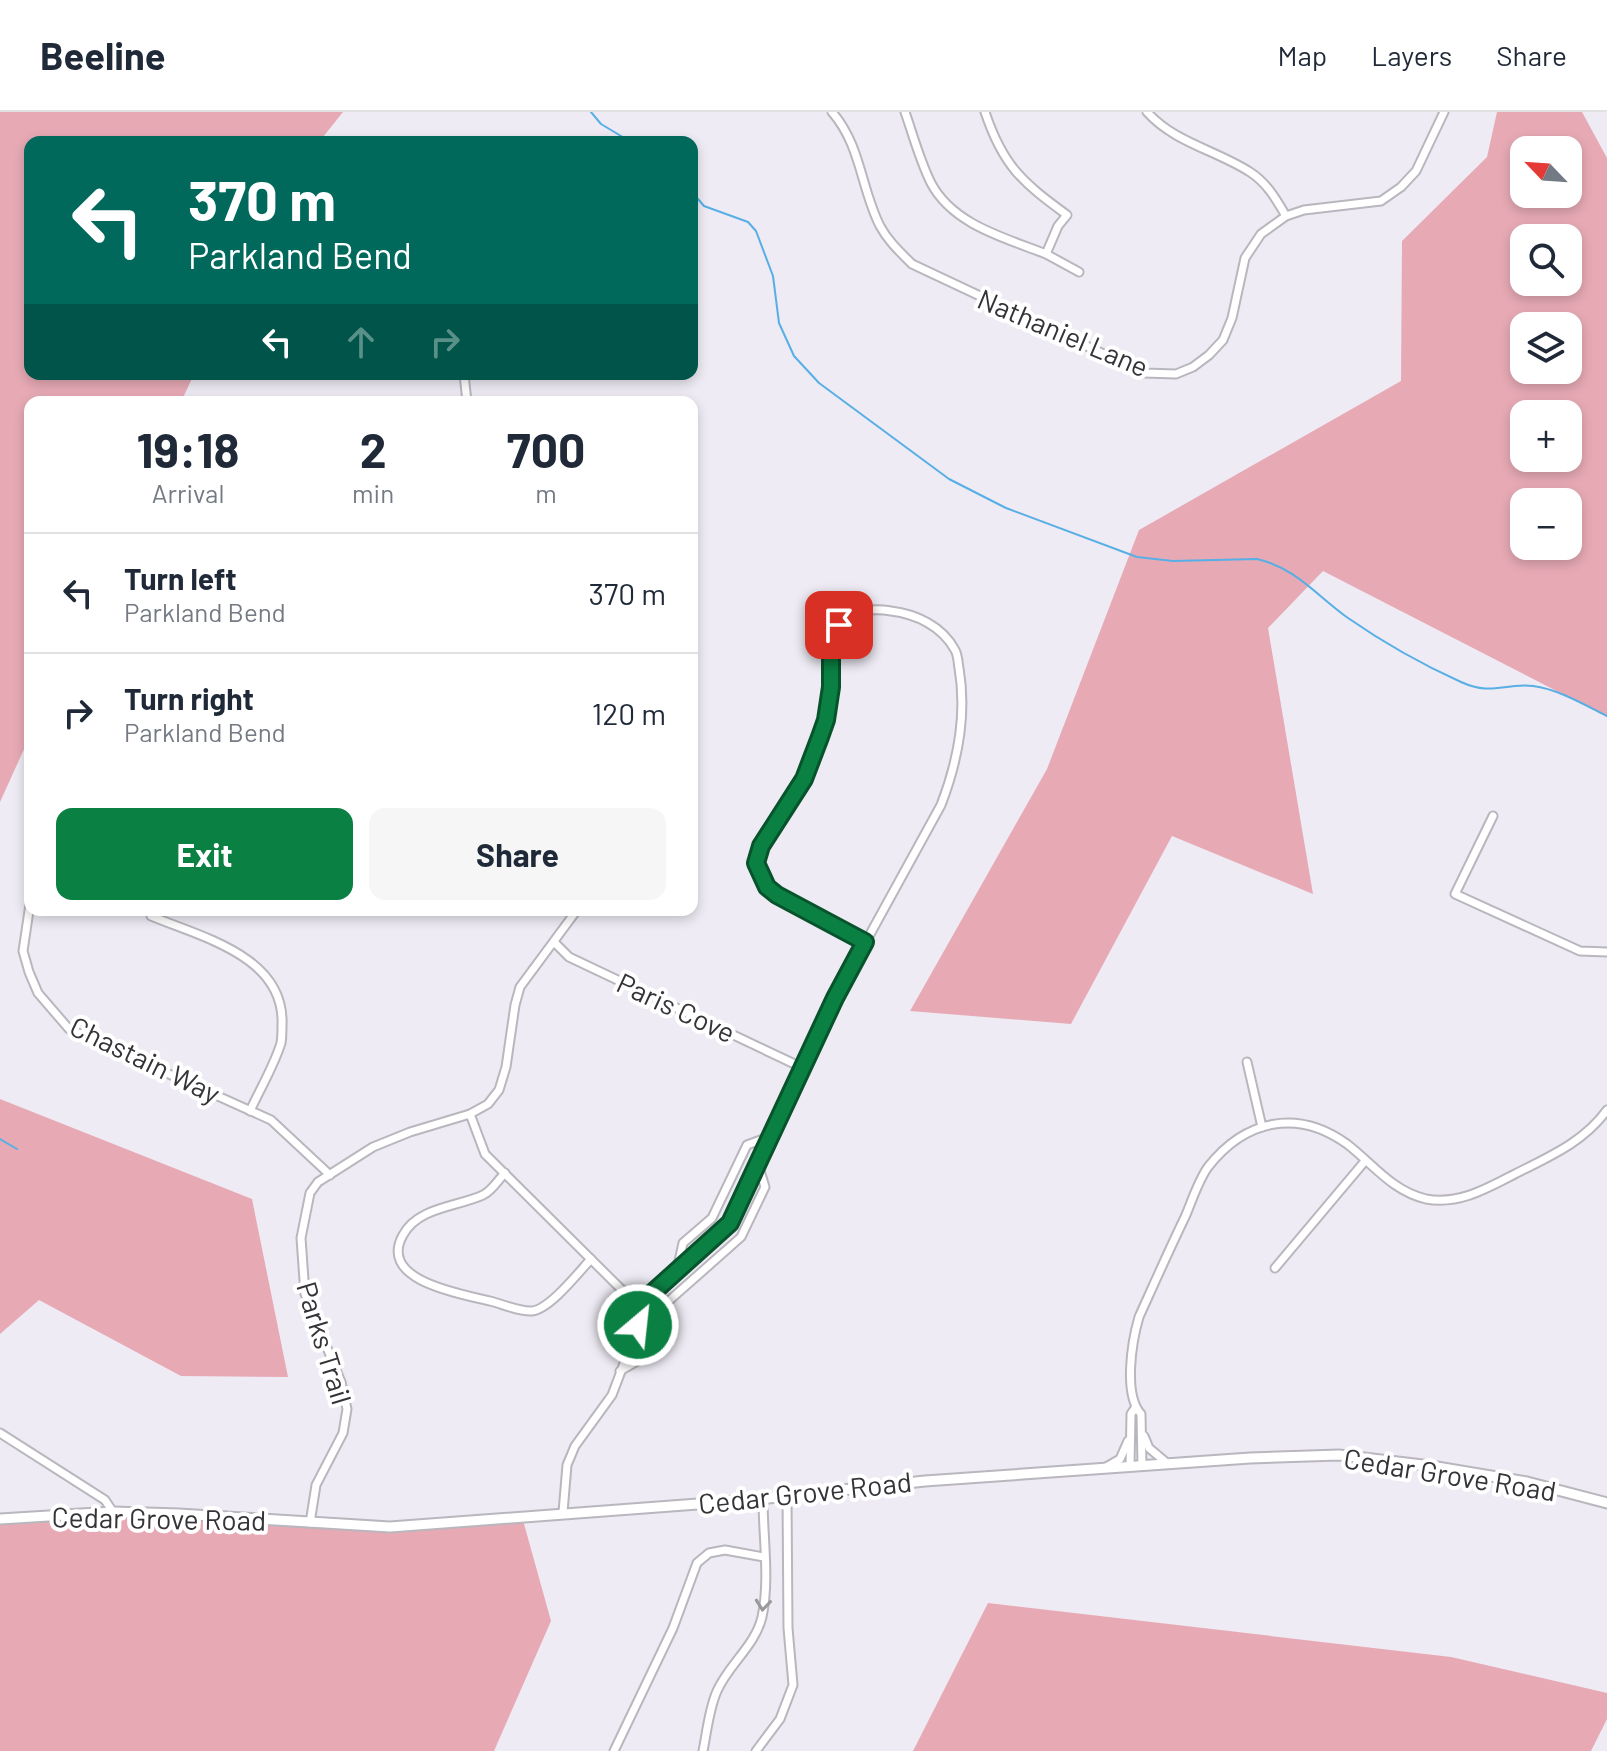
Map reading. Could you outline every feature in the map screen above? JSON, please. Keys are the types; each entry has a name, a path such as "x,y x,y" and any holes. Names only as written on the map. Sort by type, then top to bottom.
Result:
{"main road":[{"name":"Cedar Grove Road","path":"0,1519 113,1512 390,1527 763,1499 925,1481 1339,1455 1527,1482 1607,1503"}],"street":[{"path":"905,112 931,182 948,204 982,229 1046,254 1079,272"},
{"path":"985,112 996,143 1008,164 1031,189 1067,215 1058,226 1046,254"},
{"path":"1147,112 1176,137 1250,172 1268,187 1286,216"},
{"name":"Nathaniel Lane","path":"837,114 859,159 879,224 892,244 912,264 1144,373 1176,374 1193,367 1223,340 1232,318 1245,258 1261,234 1286,216 1304,210 1381,201 1416,171 1444,112"},
{"path":"563,1512 567,1465 575,1446 612,1395 650,1295 730,1223 835,998 941,805 959,749 962,687 956,651 937,630 913,614 884,610 854,612 839,625 831,642 831,687 826,720 804,779 761,846 756,863 767,887 777,895 865,942"},
{"path":"1493,816 1455,894 1580,951 1607,952"},
{"name":"Chastain Way","path":"28,916 23,951 29,972 38,993 69,1029 271,1120 330,1175"},
{"path":"151,916 239,953 274,985 283,1012 282,1041 250,1111"},
{"name":"Parks Trail","path":"310,1523 316,1485 343,1433 347,1409 341,1382 305,1294 301,1238 310,1193 318,1182 373,1147 470,1114 488,1104 499,1090 506,1067 520,987 573,916"},
{"name":"Paris Cove","path":"554,942 569,957 803,1068"},
{"path":"1247,1062 1262,1127"},
{"path":"1142,1466 1141,1414 1135,1408 1131,1379 1132,1342 1139,1317 1206,1171 1226,1147 1248,1131 1262,1127 1284,1122 1310,1125 1346,1143 1403,1190 1427,1199 1455,1200 1487,1189 1574,1144 1607,1110"},
{"path":"470,1114 485,1154 624,1292 647,1303"},
{"path":"677,1272 683,1243 712,1218 747,1145 771,1136"},
{"path":"1275,1268 1365,1161"},
{"path":"620,1371 641,1359 663,1306 741,1237 765,1187 758,1164"},
{"path":"505,1173 486,1193 417,1218 403,1234 398,1251 404,1267 418,1280 443,1289 531,1311 545,1306 591,1259"},
{"path":"1130,1466 1131,1414 1135,1408"},
{"path":"1105,1468 1123,1455 1131,1432"},
{"path":"1141,1432 1149,1448 1168,1464"},
{"path":"0,1433 105,1500 113,1512"},
{"path":"756,1751 780,1719 793,1685 788,1628 787,1496"},
{"path":"704,1749 716,1692 751,1642 761,1618 763,1499"},
{"path":"614,1751 673,1628 697,1563 709,1553 725,1550 764,1557"}],"shaded area":[{"path":"0,112 343,112 324,136 24,136 24,380 191,380 184,396 24,396 24,749 0,802"},
{"path":"1497,112 1582,112 1607,158 1607,717 1323,571 1268,628 1313,894 1172,836 1071,1024 910,1011 1047,769 1139,530 1401,381 1402,241 1487,157"},
{"path":"0,1099 252,1199 288,1377 181,1376 39,1300 0,1334"},
{"path":"49,1510 372,1524 521,1513 551,1621 494,1751 0,1751 0,1516"},
{"path":"988,1603 1451,1657 1607,1693 1607,1719 1591,1751 913,1751"}],"waterway":[{"path":"591,112 601,124 621,136"},
{"path":"698,199 704,206 748,222 756,231 773,276 779,323 794,356 819,383 949,479 1006,508 1137,557 1173,561 1257,559 1271,563 1295,576 1375,636 1461,682 1489,689 1533,686 1552,690 1607,716"},
{"path":"0,1139 17,1149"}],"route":[{"path":"638,1325 650,1295 730,1223 835,998 865,942 777,895 767,887 756,863 761,846 804,779 826,720 831,687 831,642 839,625"}]}
